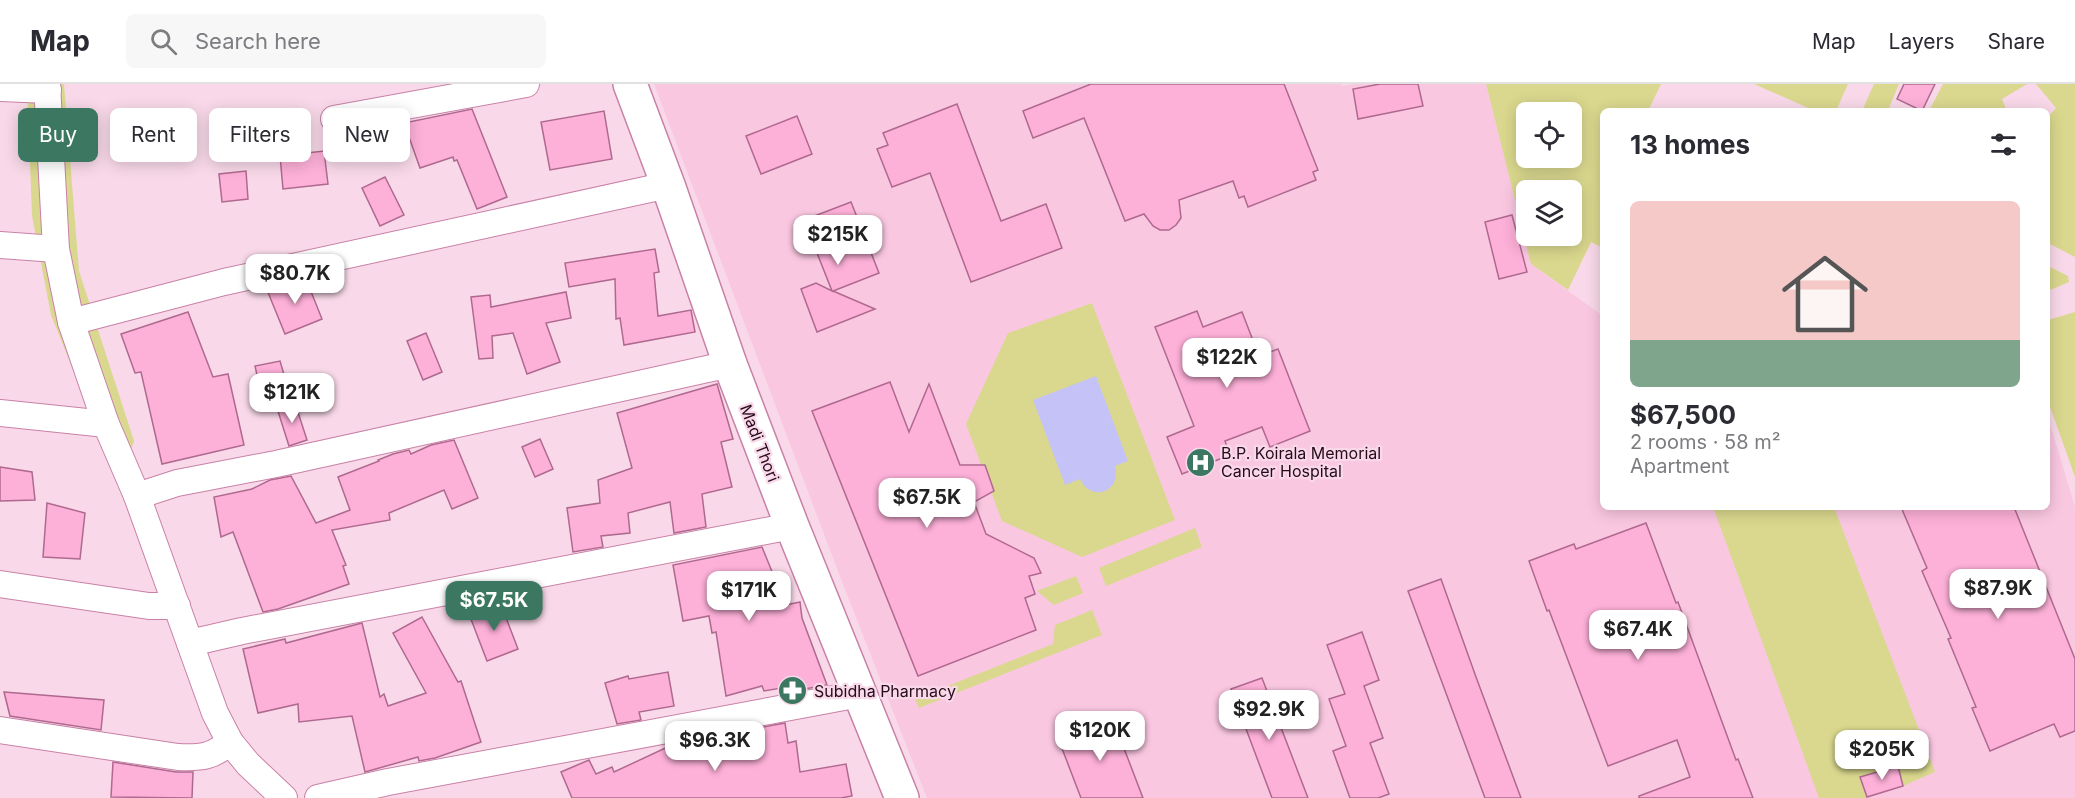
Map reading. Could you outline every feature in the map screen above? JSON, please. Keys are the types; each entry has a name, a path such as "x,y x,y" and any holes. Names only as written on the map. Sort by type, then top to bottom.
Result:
{"main road":[{"name":"Madi Thori","path":"630,84 668,185 730,364 792,526 903,798"}],"street":[{"path":"394,108 526,84"},
{"path":"0,88 47,87 56,249 71,322 106,424 137,496 215,713 230,742 248,764 284,798"},
{"path":"71,322 224,282 668,185"},
{"path":"0,245 56,249"},
{"path":"137,496 177,483 276,464 730,364"},
{"path":"0,414 106,424"},
{"path":"190,644 242,631 792,526"},
{"path":"0,584 149,606 177,606"},
{"path":"318,798 388,782 860,694"},
{"path":"0,730 178,757 199,758 216,754 230,742"}],"shaded area":[{"path":"27,84 64,84 66,108 28,108"},
{"name":"B.P. Koirala Memorial Cancer Hospital","path":"654,84 1341,84 1342,86 1352,84 1486,84 1516,204 1516,246 1526,246 1531,264 1600,314 1600,510 2050,510 2050,424 2075,507 2075,798 927,798 844,587"},
{"path":"1486,84 1661,84 1649,108 1600,108 1600,246 1591,242 1568,290 1531,264 1526,246 1582,246 1582,180 1516,180 1516,204"},
{"path":"1754,84 1848,84 1837,108 1808,108"},
{"path":"1874,84 1899,84 1889,108 1863,108"},
{"path":"1943,84 2027,84 2002,99 2006,108 1931,108"},
{"path":"2036,84 2075,84 2075,257 2050,244 2050,115 2056,108"},
{"path":"30,162 70,162 79,271 134,441 120,486 51,315 32,216"},
{"path":"2050,267 2068,276 2069,282 2050,290"},
{"path":"1092,303 1175,520 1082,557 1002,521 966,424 1008,333"},
{"path":"2075,312 2075,477 2050,407 2050,319"},
{"path":"1714,510 1835,510 1935,772 1903,786 1897,766 1861,777 1866,798 1819,798"},
{"path":"1195,528 1202,547 1106,586 1099,568"},
{"path":"1076,576 1083,593 1054,605 1037,591"},
{"path":"1092,610 1102,635 919,708 915,699 1053,644 1055,625"}],"water":[{"path":"1096,376 1128,461 1115,466 1114,482 1110,488 1098,492 1091,491 1080,479 1065,485 1033,400"}],"building":[{"path":"1091,84 1284,84 1318,170 1313,172 1316,180 1248,207 1244,196 1239,198 1233,181 1179,200 1181,218 1169,230 1160,230 1153,226 1144,214 1125,221 1084,118 1033,138 1023,111"},
{"path":"1380,84 1418,84 1423,106 1358,119 1353,89"},
{"path":"1904,84 1935,84 1923,108 1916,108 1897,99"},
{"path":"957,104 1001,221 1046,204 1062,248 971,282 930,173 892,187 877,149 888,145 883,133"},
{"path":"472,109 507,197 477,209 457,160 454,161 453,157 420,168 410,140 410,122"},
{"path":"604,111 612,159 550,170 541,122"},
{"path":"797,116 812,154 761,174 746,136"},
{"path":"323,151 328,184 283,189 281,162 311,162 311,152"},
{"path":"246,171 248,199 222,202 219,174"},
{"path":"385,177 404,215 380,226 362,188"},
{"path":"851,202 879,273 833,291 875,309 817,332 801,289 816,283 832,291 804,220"},
{"path":"1512,215 1516,230 1516,246 1520,246 1527,272 1499,279 1485,222"},
{"path":"655,249 659,272 654,273 658,316 691,310 695,332 624,345 620,318 616,319 615,279 569,287 565,263"},
{"path":"306,279 322,319 285,334 267,290"},
{"path":"566,292 571,318 546,323 560,362 527,374 513,333 492,336 493,358 479,359 471,297 490,295 491,307"},
{"path":"1197,311 1203,327 1242,312 1259,356 1278,349 1310,431 1270,447 1262,427 1225,441 1230,455 1182,474 1167,437 1194,426 1155,327"},
{"path":"188,312 213,377 228,374 244,445 162,464 141,372 135,373 121,334"},
{"path":"426,333 442,372 423,380 407,341"},
{"path":"280,361 285,378 259,384 255,366"},
{"path":"890,382 909,432 929,384 960,465 985,465 994,491 974,502 986,534 1034,558 1041,573 1029,576 1035,594 1025,598 1036,630 918,676 812,411"},
{"path":"717,384 733,439 721,442 732,487 702,494 706,527 674,533 670,502 628,513 630,533 601,536 603,547 573,552 567,508 600,503 598,480 632,468 617,413"},
{"path":"295,403 307,440 289,446 277,408"},
{"path":"540,439 553,469 535,477 522,447"},
{"path":"454,440 478,498 452,509 444,490 389,513 390,520 332,530 346,565 343,566 349,584 263,612 233,532 221,537 214,497 252,489 270,480 291,476 316,523 350,510 338,477 393,454 409,450 411,454 431,445"},
{"path":"0,467 32,472 35,500 0,501"},
{"path":"47,503 85,513 80,559 43,557"},
{"path":"1902,510 2015,510 2075,659 2075,731 2060,737 2054,724 1990,751 1972,708 1976,707 1948,639 1951,638 1922,571 1927,568"},
{"path":"1646,523 1676,603 1678,602 1736,760 1738,759 1753,798 1639,798 1639,796 1690,777 1677,740 1608,766 1549,610 1547,611 1529,561 1574,544 1576,549"},
{"path":"762,547 773,574 775,573 786,605 800,602 802,618 827,685 794,691 793,686 764,691 762,686 726,696 716,632 712,633 709,616 683,621 673,565"},
{"path":"1441,579 1521,798 1485,798 1408,591"},
{"path":"500,602 518,649 487,661 469,614"},
{"path":"422,617 458,682 461,681 481,742 435,758 419,761 418,757 365,772 352,716 299,722 298,704 258,713 243,649 285,639 286,643 362,623 380,697 384,694 388,706 426,693 393,633"},
{"path":"1362,632 1379,680 1364,686 1383,738 1370,743 1389,794 1378,798 1350,798 1333,751 1346,746 1329,699 1345,694 1327,645"},
{"path":"668,672 674,706 639,712 641,720 617,724 605,683 628,676 629,679"},
{"path":"1262,678 1308,798 1272,798 1231,689"},
{"path":"4,692 104,700 101,730 10,716"},
{"path":"1112,717 1143,798 1081,798 1058,738"},
{"path":"785,723 788,743 796,741 800,772 846,764 852,796 841,798 572,798 561,772 589,760 596,774 612,767 614,772 674,744"},
{"path":"113,762 176,772 193,772 192,798 111,797"},
{"path":"1898,766 1903,786 1867,797 1860,777"}],"place":[{"name":"B.P. Koirala Memorial Cancer Hospital","path":"1200,462"},
{"name":"Subidha Pharmacy","path":"793,691"}]}
